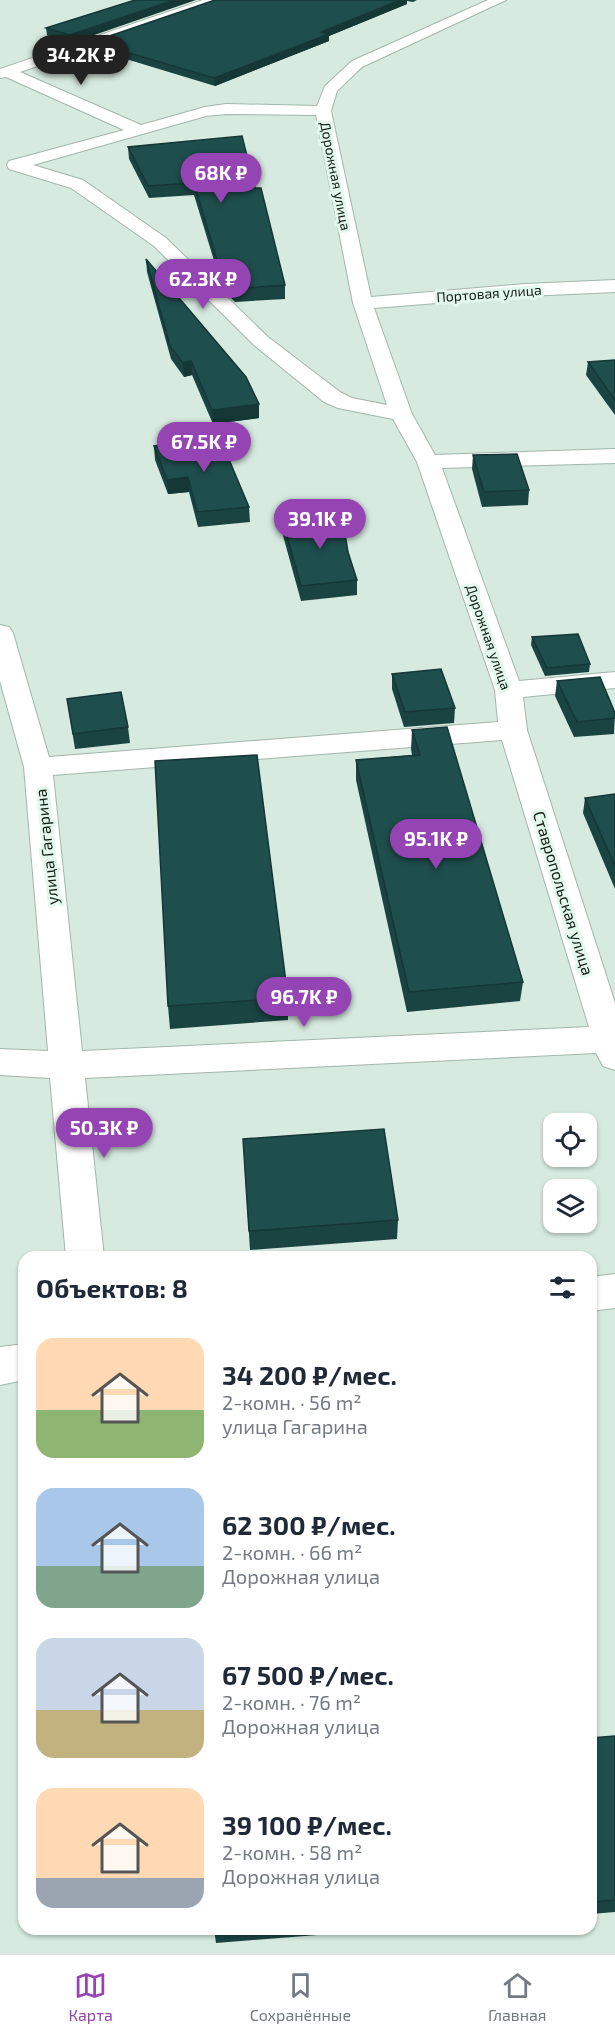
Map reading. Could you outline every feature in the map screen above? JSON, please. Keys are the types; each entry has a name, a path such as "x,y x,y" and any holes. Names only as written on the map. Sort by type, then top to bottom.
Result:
{"street":[{"path":"4,73 216,0"},
{"name":"Дорожная улица","path":"499,0 357,64 330,89 323,111 363,303 401,414 428,462 509,690 513,730"},
{"path":"4,73 141,131"},
{"path":"8,167 213,110 323,111"},
{"path":"8,167 77,184 160,242 261,341 332,397 346,403 401,414"},
{"name":"Портовая улица","path":"363,303 525,290 615,286"},
{"path":"428,462 615,456"},
{"name":"улица Гагарина","path":"0,633 38,767 84,1251"},
{"path":"509,690 615,680"},
{"path":"38,767 513,730"},
{"name":"Ставропольская улица","path":"513,730 612,1048"},
{"path":"0,1062 68,1065 612,1048"},
{"path":"597,1292 615,1291"},
{"path":"0,1366 18,1363"}],"building":[{"path":"135,0 174,0 70,35 46,28"},
{"path":"215,0 400,0 321,32 329,34 214,78 92,42"},
{"path":"242,136 255,188 261,188 285,285 235,289 222,277 194,183 148,186 128,147"},
{"path":"146,259 246,377 259,404 212,410 191,361 183,363 170,346"},
{"path":"615,360 615,400 588,362"},
{"path":"220,438 249,507 197,512 188,477 167,480 154,446"},
{"path":"517,454 529,490 484,492 473,455"},
{"path":"342,516 348,552 357,580 301,586 282,518"},
{"path":"578,634 590,664 547,668 532,637"},
{"path":"441,669 455,708 405,712 392,674"},
{"path":"600,677 615,718 577,722 557,681"},
{"path":"121,692 128,727 73,734 67,699"},
{"path":"447,727 523,982 409,992 356,760 420,755 412,730"},
{"path":"257,755 288,998 168,1006 155,761"},
{"path":"615,794 615,866 585,798"},
{"path":"384,1129 398,1220 249,1231 243,1139"},
{"path":"615,1736 615,1900 597,1902 597,1738"}]}
